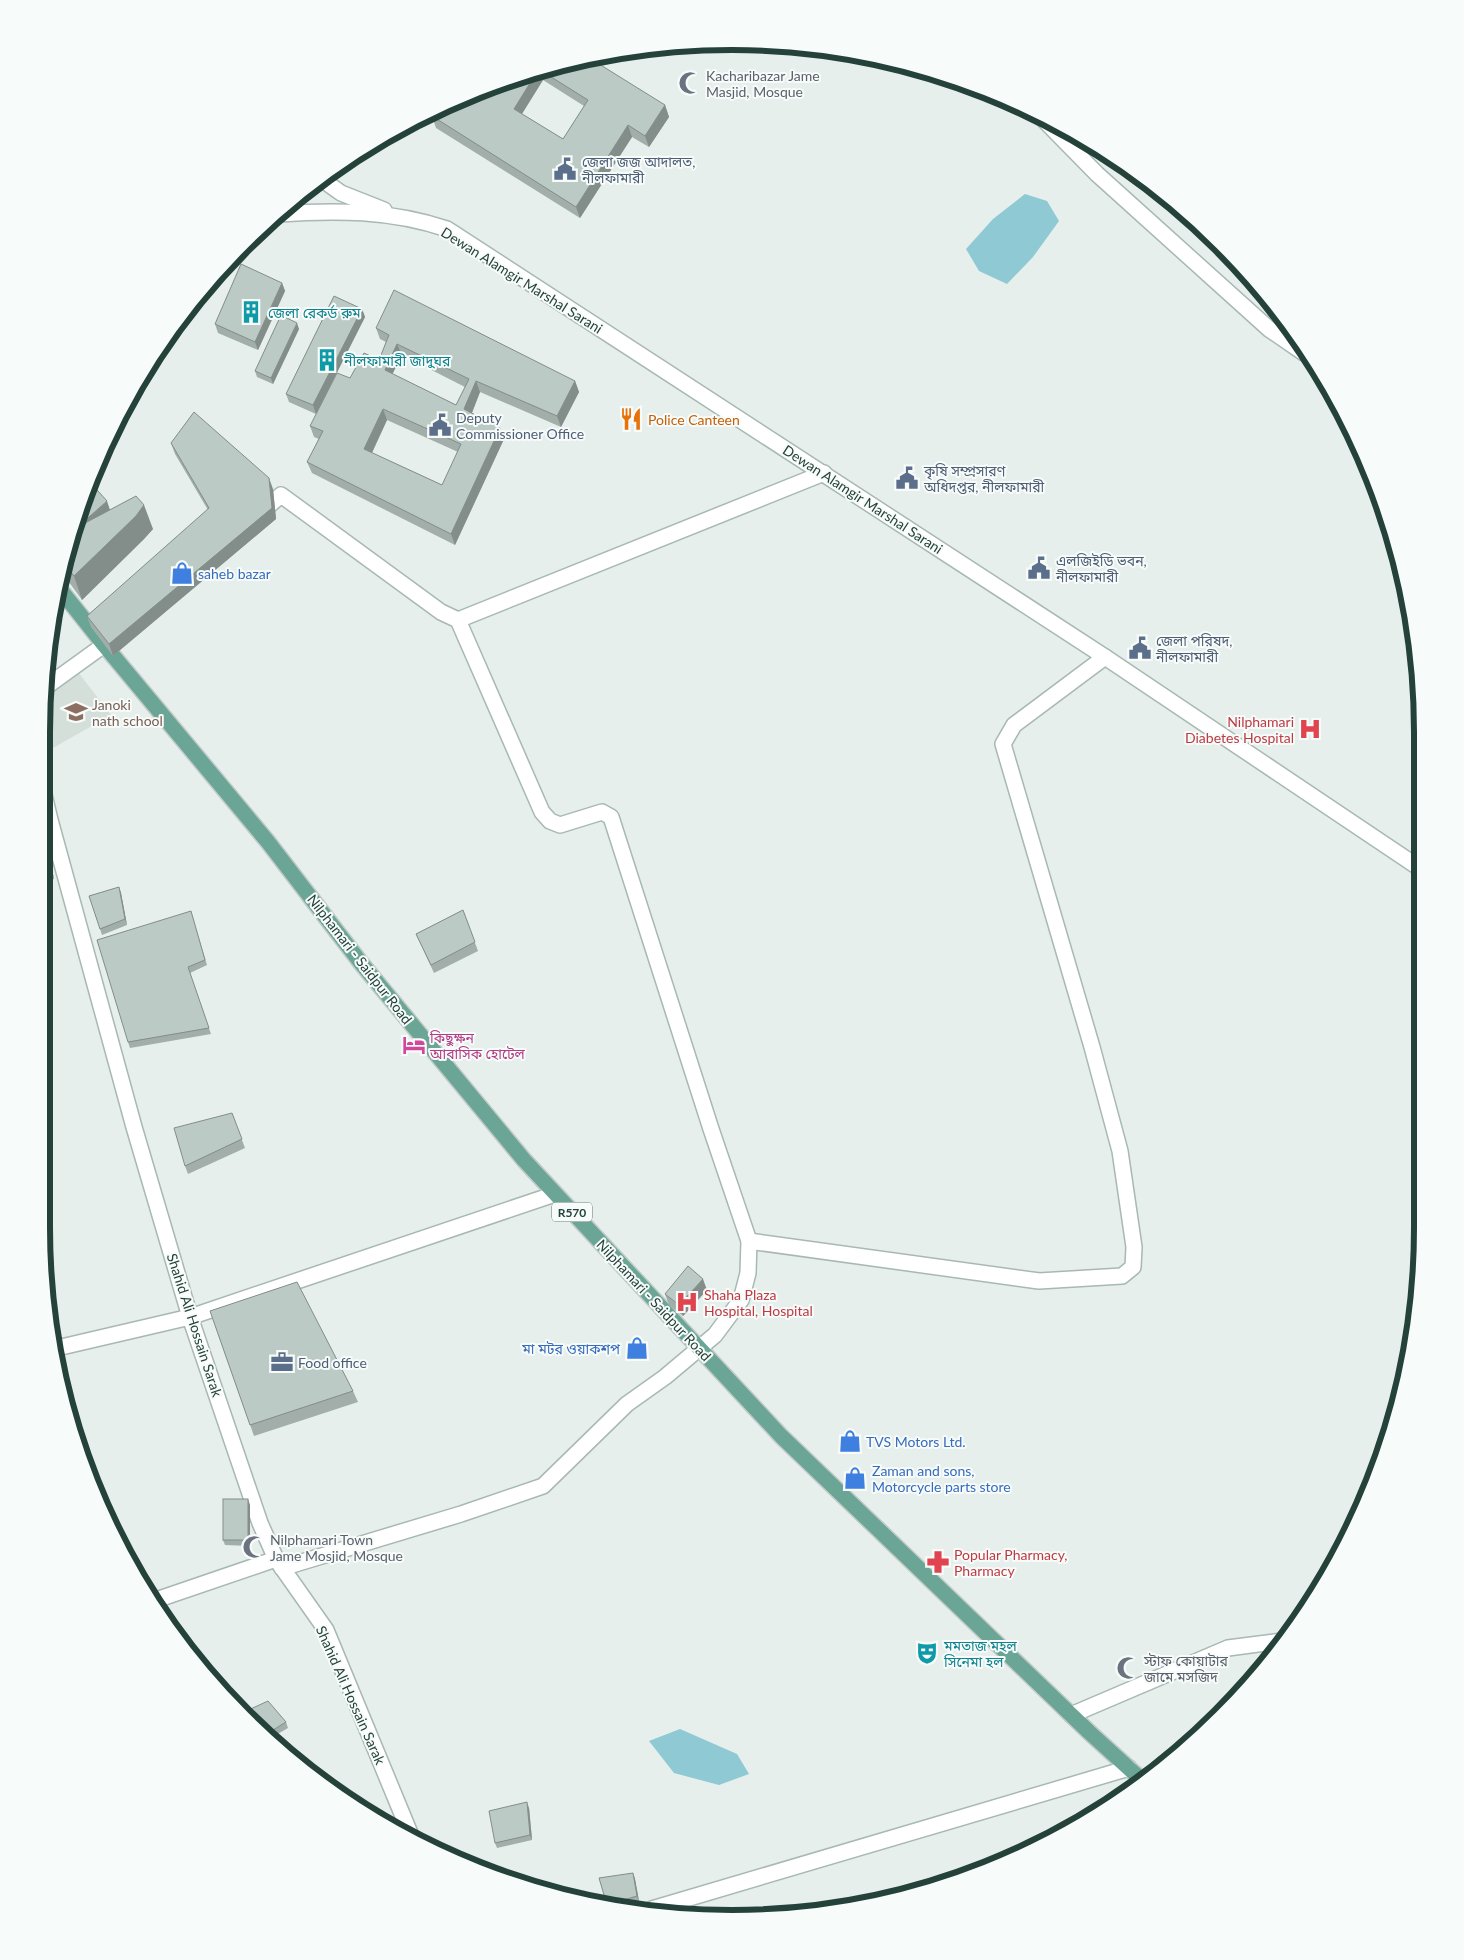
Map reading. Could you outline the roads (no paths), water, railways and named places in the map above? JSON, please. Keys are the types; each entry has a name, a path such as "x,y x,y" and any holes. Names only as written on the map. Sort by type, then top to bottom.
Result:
{"main road":[{"name":"Nilphamari - Saidpur Road","path":"64,594 268,842 367,971 517,1152 555,1194 781,1436 1137,1776"}],"street":[{"path":"1055,131 1097,174 1268,329 1294,347"},
{"path":"328,183 341,193 402,218"},
{"name":"Dewan Alamgir Marshal Sarani","path":"290,213 340,211 427,222 446,229 1105,657 1414,864"},
{"path":"458,620 824,473"},
{"path":"160,1600 279,1564 461,1514 543,1486 627,1404 665,1377 715,1335 741,1300 748,1273 749,1240 711,1129 611,817 602,812 560,825 550,821 542,812 458,620 441,612 281,496 244,527"},
{"path":"51,683 105,646 127,627"},
{"path":"749,1240 1039,1282 1122,1276 1132,1267 1134,1247 1120,1151 1092,1047 1003,744 1014,725 1105,657"},
{"name":"Shahid Ali Hossain Sarak","path":"50,843 190,1317 260,1524 279,1564 326,1630 408,1828"},
{"path":"61,1347 190,1317 555,1194"},
{"path":"1072,1715 1228,1648 1274,1642"},
{"path":"662,1906 1129,1768"}],"water":[{"path":"1025,194 1047,201 1059,221 1033,257 1007,284 979,271 966,249 993,219"},
{"path":"680,1729 737,1754 749,1774 719,1785 674,1773 649,1741"}],"place":[{"name":"Kacharibazar Jame Masjid, Mosque","path":"690,83"},
{"name":"জেলা জজ আদালত, নীলফামারী","path":"565,169"},
{"name":"জেলা রেকর্ড রুম","path":"251,312"},
{"name":"নীলফামারী জাদুঘর","path":"327,360"},
{"name":"Police Canteen","path":"631,419"},
{"name":"Deputy Commissioner Office","path":"440,425"},
{"name":"কৃষি সম্প্রসারণ অধিদপ্তর, নীলফামারী","path":"907,478"},
{"name":"এলজিইডি ভবন, নীলফামারী","path":"1039,568"},
{"name":"saheb bazar","path":"182,573"},
{"name":"জেলা পরিষদ, নীলফামারী","path":"1140,648"},
{"name":"Janoki nath school","path":"76,712"},
{"name":"Nilphamari Diabetes Hospital","path":"1310,729"},
{"name":"কিছুক্ষন আবাসিক হোটেল","path":"414,1045"},
{"name":"Shaha Plaza Hospital, Hospital","path":"687,1302"},
{"name":"মা মটর ওয়াকশপ","path":"637,1348"},
{"name":"Food office","path":"282,1362"},
{"name":"TVS Motors Ltd.","path":"850,1441"},
{"name":"Zaman and sons, Motorcycle parts store","path":"855,1478"},
{"name":"Nilphamari Town Jame Mosjid, Mosque","path":"254,1547"},
{"name":"Popular Pharmacy, Pharmacy","path":"938,1562"},
{"name":"মমতাজ মহল সিনেমা হল","path":"927,1653"},
{"name":"স্টাফ কোয়াটার জামে মসজিদ","path":"1128,1668"}]}
